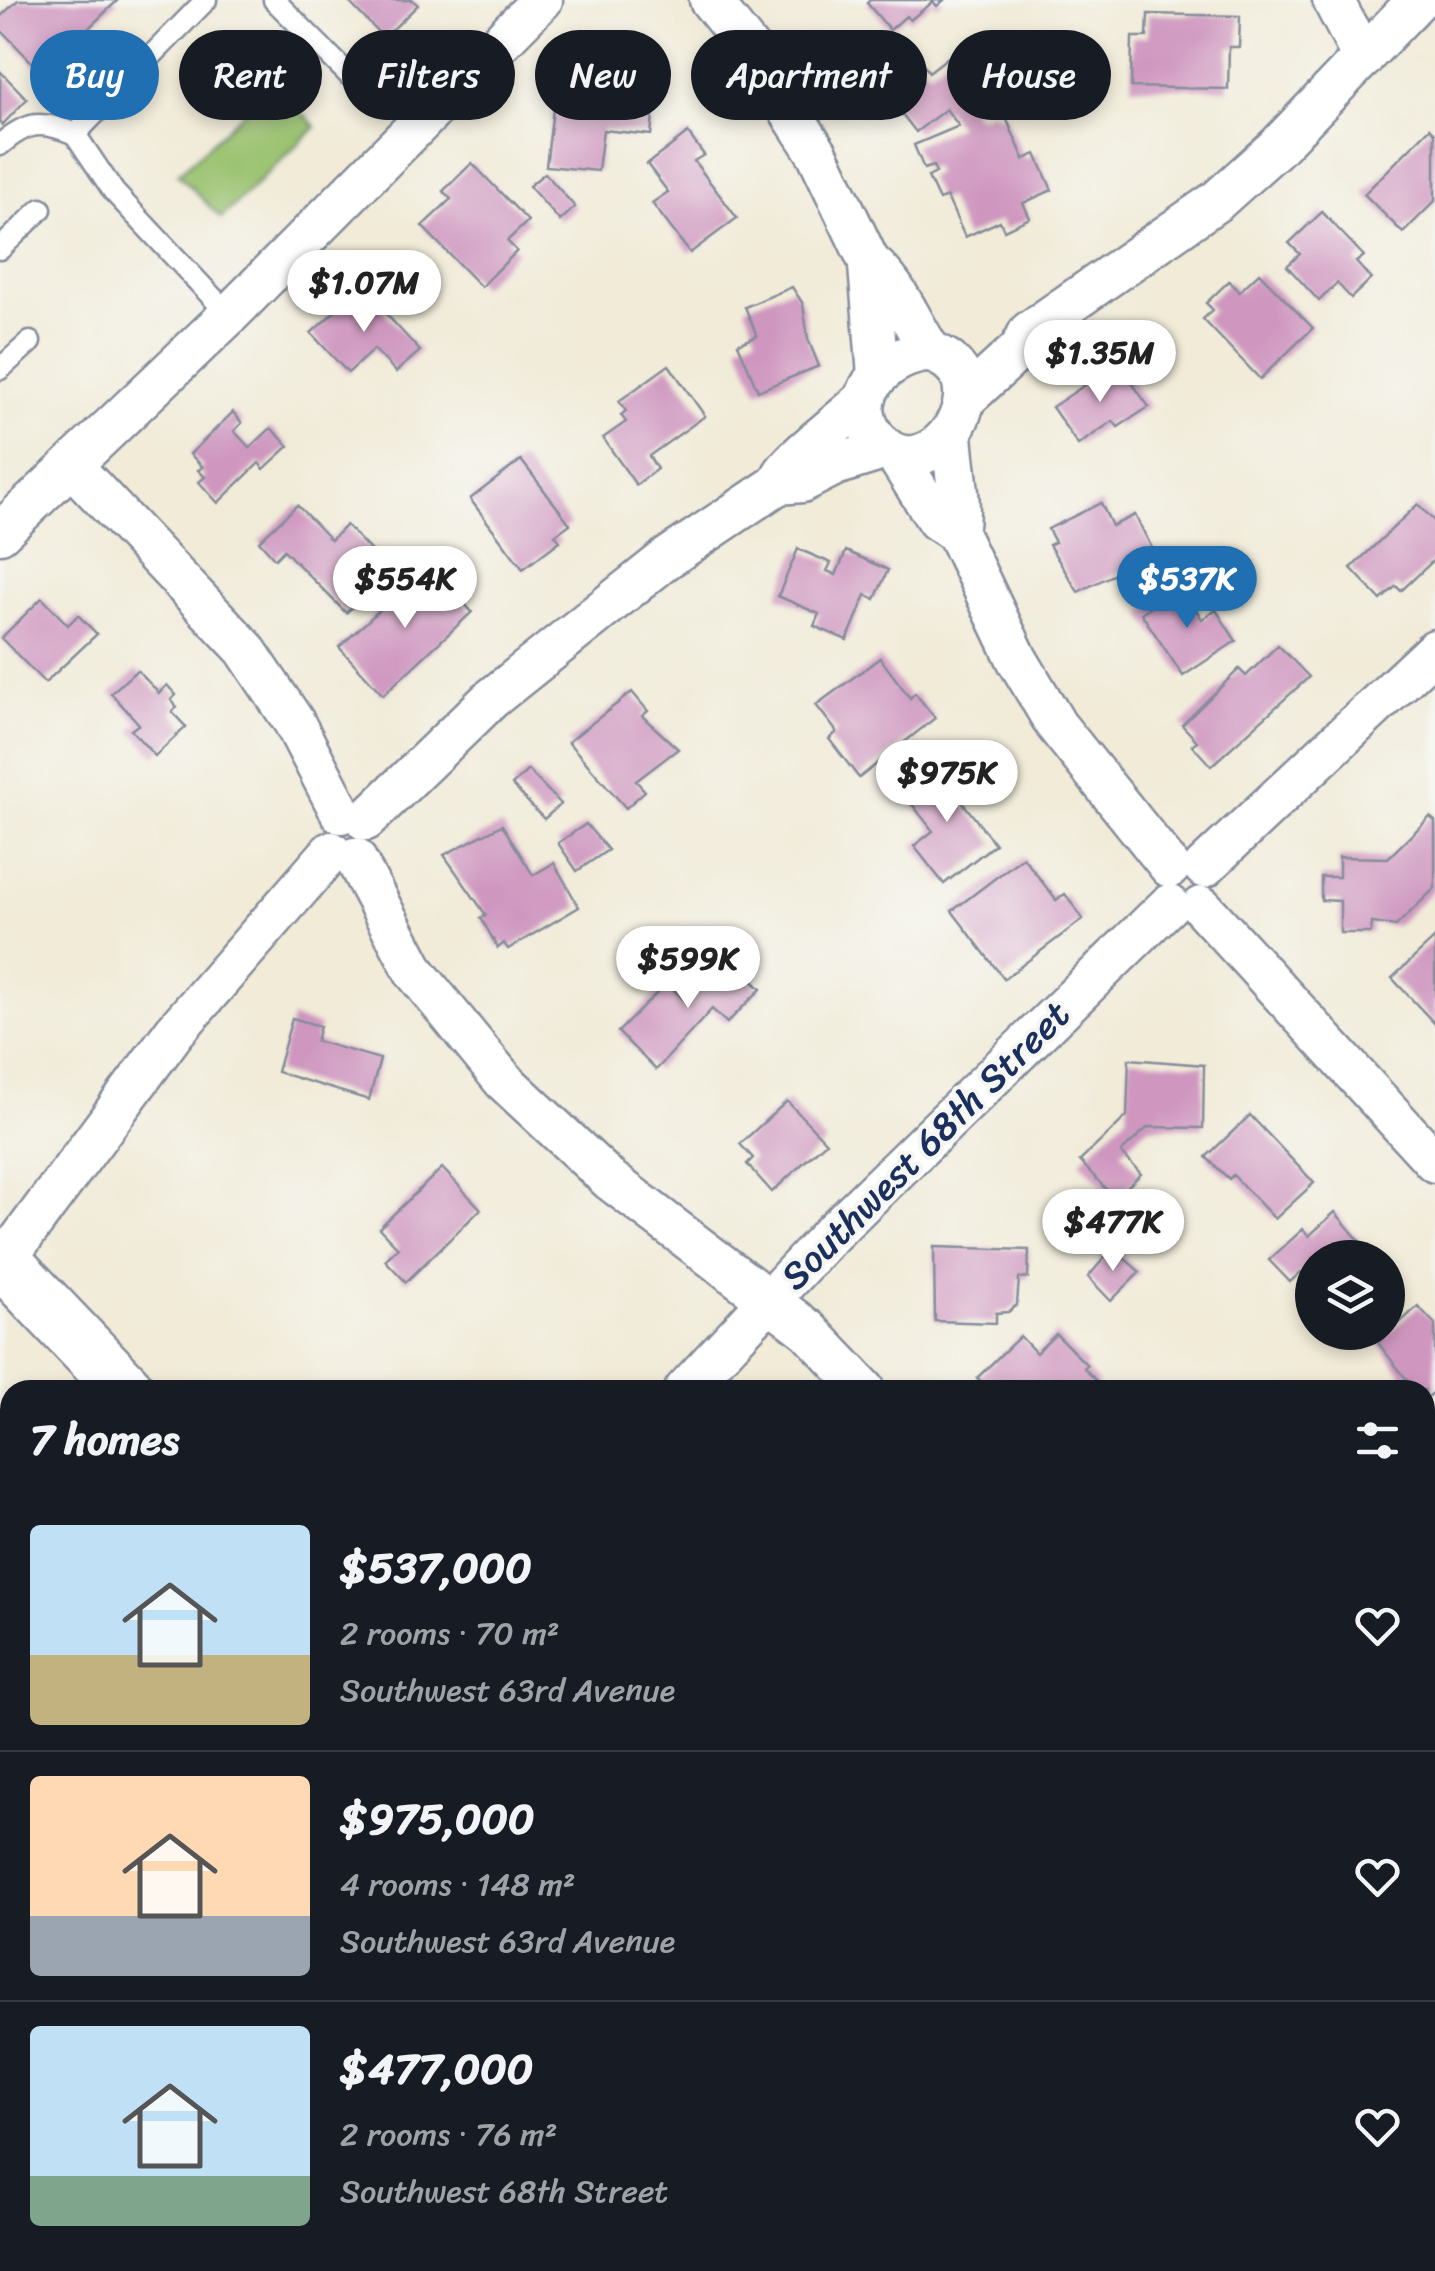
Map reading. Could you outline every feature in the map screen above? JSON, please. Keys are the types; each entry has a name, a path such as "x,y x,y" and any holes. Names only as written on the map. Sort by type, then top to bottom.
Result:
{"street":[{"path":"0,533 229,315 542,0"},
{"path":"710,0 770,80 817,153 869,262 870,429 891,452 938,520 957,533 1017,659 1056,725 1186,886 1435,1162"},
{"path":"1333,0 1363,58"},
{"path":"116,1380 1,1262 175,1031 348,836 459,727 570,634 666,559 778,484 802,482 834,465 891,452 921,456 1020,349 1029,332 1218,200 1418,0"},
{"path":"869,262 887,276 904,313 960,378 954,482 962,510 957,533"},
{"path":"778,484 788,464 823,439 872,386 910,353 939,356 1010,330 1029,332"},
{"path":"72,466 244,648 294,722 415,972 504,1081 610,1180 808,1330 855,1380"},
{"name":"Southwest 68th Street","path":"694,1380 769,1300 1186,886 1435,650"}],"lane":[{"path":"76,134 206,0"},
{"path":"274,0 342,68"},
{"path":"0,145 24,124 48,122 76,134 114,192 229,315"},
{"path":"0,249 40,210"},
{"path":"0,369 30,342"}],"green space":[{"path":"236,120 309,120 316,127 221,218 178,174"}],"building":[{"path":"18,0 118,0 87,30 30,30 30,60 0,29 0,17"},
{"path":"347,0 413,0 418,5 392,30 376,30"},
{"path":"944,0 937,6 933,2 910,20 906,16 890,30 867,3"},
{"path":"1148,14 1240,16 1239,47 1229,47 1228,89 1131,87 1132,37 1147,37"},
{"path":"947,58 947,110 916,132 907,120 927,120 927,69 929,72"},
{"path":"0,71 27,99 2,125 0,122"},
{"path":"552,120 653,120 651,135 603,130 598,171 546,166"},
{"path":"954,120 1007,120 1024,159 1036,154 1052,190 1023,203 1030,218 1004,230 1000,221 965,237 947,197 939,200 928,177 936,173 933,166 924,169 914,145 959,126"},
{"path":"1430,128 1435,133 1435,201 1403,233 1364,194"},
{"path":"688,133 704,155 694,161 737,218 690,253 652,203 668,192 647,164"},
{"path":"472,163 528,221 507,241 517,251 481,287 422,226 451,199 443,191"},
{"path":"545,173 575,207 560,221 529,186"},
{"path":"1322,212 1364,256 1356,262 1371,279 1351,298 1337,283 1319,301 1287,266 1300,254 1289,243"},
{"path":"1259,273 1313,328 1260,379 1203,319 1213,310 1206,303 1229,281 1239,292"},
{"path":"792,287 803,304 808,339 819,366 758,391 738,344 757,336 745,307"},
{"path":"365,291 420,351 396,372 374,349 348,373 311,333 344,303 347,307"},
{"path":"1118,363 1149,407 1118,427 1113,421 1078,445 1052,407"},
{"path":"669,365 705,416 649,456 657,469 636,485 603,438 626,422 621,415 626,411 619,401"},
{"path":"233,412 242,423 234,431 250,448 271,428 289,446 264,469 259,463 218,503 199,482 205,477 198,470 203,467 190,454"},
{"path":"521,460 570,524 555,535 560,541 523,569 470,499"},
{"path":"1101,503 1112,526 1135,515 1155,554 1078,592 1049,545 1055,542 1048,529"},
{"path":"1418,504 1435,522 1435,559 1401,591 1396,586 1381,600 1351,568"},
{"path":"297,505 331,540 346,525 390,571 346,613 284,550 275,559 259,541"},
{"path":"798,549 831,563 827,571 836,575 846,551 888,570 875,599 866,595 847,640 814,626 819,614 778,596"},
{"path":"432,569 472,612 383,695 339,647 417,576 420,579"},
{"path":"1181,587 1202,619 1216,610 1236,641 1183,676 1141,613"},
{"path":"42,598 68,625 78,615 97,634 45,683 1,638"},
{"path":"1278,645 1309,677 1211,766 1192,745 1197,741 1182,725 1239,669 1246,676"},
{"path":"880,658 910,698 915,693 935,718 859,778 829,739 837,732 816,705"},
{"path":"137,670 159,693 167,685 176,695 171,700 177,707 172,712 186,727 155,756 131,730 139,724 111,693"},
{"path":"632,692 648,711 642,716 678,749 636,781 645,791 626,808 568,742"},
{"path":"944,762 960,782 952,789 995,844 944,884 914,846 933,831 904,794"},
{"path":"528,770 561,804 544,819 512,785"},
{"path":"1430,817 1435,821 1435,888 1396,926 1372,923 1371,933 1340,933 1340,901 1321,900 1321,877 1339,877 1339,857 1388,858"},
{"path":"586,824 608,850 577,871 558,843"},
{"path":"502,825 533,875 554,863 579,907 508,949 504,943 498,948 481,918 486,915 444,855"},
{"path":"1023,857 1056,900 1065,894 1083,919 1004,979 952,911"},
{"path":"1435,938 1435,1024 1392,978"},
{"path":"723,952 761,989 727,1023 712,1009 656,1070 618,1032 667,983 686,1002 706,981 700,975"},
{"path":"292,1018 320,1026 316,1041 380,1059 369,1100 277,1072"},
{"path":"1129,1059 1204,1065 1203,1128 1148,1127 1121,1152 1141,1174 1115,1199 1080,1161 1127,1116"},
{"path":"787,1101 826,1142 772,1192 747,1164 753,1158 740,1144"},
{"path":"1250,1115 1314,1183 1275,1219 1233,1175 1229,1179 1206,1157"},
{"path":"442,1168 481,1209 406,1282 385,1260 398,1248 379,1228"},
{"path":"1335,1212 1359,1240 1295,1240 1295,1277 1290,1282 1269,1260 1303,1229 1309,1236"},
{"path":"934,1247 1029,1250 1028,1278 1019,1278 1017,1305 1008,1312 996,1313 996,1323 935,1321"},
{"path":"1113,1248 1140,1272 1111,1301 1088,1277"},
{"path":"1418,1306 1435,1324 1435,1380 1407,1380 1384,1350 1405,1350 1405,1318"},
{"path":"1056,1334 1087,1365 1084,1368 1095,1380 977,1378 1020,1336 1036,1353"}]}
